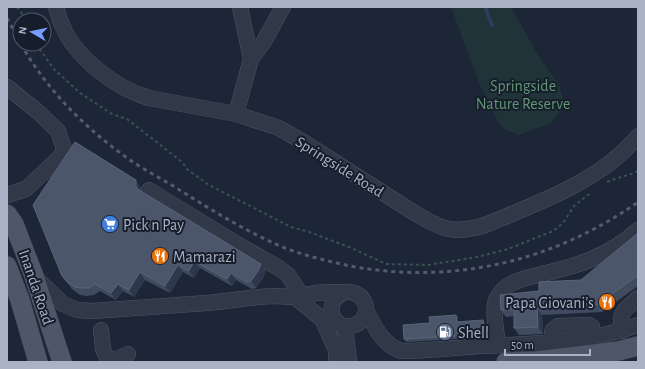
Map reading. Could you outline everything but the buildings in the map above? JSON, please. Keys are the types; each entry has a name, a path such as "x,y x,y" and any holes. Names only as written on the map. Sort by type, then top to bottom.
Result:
{"main road":[{"name":"Inanda Road","path":"7,214 14,224 34,276 62,362"},
{"name":"Inanda Road","path":"7,266 13,300 38,362"},
{"path":"506,362 565,360 638,346"}],"street":[{"name":"Springside Road","path":"56,7 62,25 77,48 97,69 121,87 135,94 149,98 236,114 279,128 423,218 443,228 454,230 485,225 558,194 594,175 619,156 638,136"},
{"path":"240,7 251,58"},
{"path":"236,114 251,58 263,43 283,7"},
{"path":"7,195 26,189 64,152 64,144 58,131 37,112 10,95"},
{"path":"149,190 279,268 288,275 299,297 322,319 336,356"},
{"path":"498,345 495,307 497,298 503,291 512,284 524,278 555,271 591,259 624,241 638,230"},
{"path":"34,276 63,304 78,310 92,311 183,305 273,296 299,297 330,292 353,292 360,296 365,302 365,316 361,322 356,325 342,323"},
{"path":"344,292 334,300 331,310 342,323 349,362"},
{"path":"299,297 342,323 379,334"},
{"path":"622,331 620,319 622,312 638,298"},
{"path":"366,310 379,334 393,348 401,351 552,342 593,338 622,331 638,325"},
{"path":"336,356 342,323"},
{"path":"101,330 103,349 107,358 115,360 128,354"}],"path":[{"path":"42,52 54,69 80,93 112,114 127,119 182,162 188,170 209,184 291,227 349,247 386,264 428,265 477,257 508,249 553,231 563,223 574,206 593,190"},
{"path":"604,184 620,176 631,175 638,171"}],"green space":[{"name":"Springside Nature Reserve","path":"451,7 511,7 538,55 559,85 565,106 551,123 519,135 504,129 497,120 479,83"}],"waterway":[{"path":"485,7 492,25"}],"railway":[{"path":"7,18 12,27"},
{"path":"26,52 56,94 85,124 116,150 142,168 240,226 285,248 317,258 350,266 388,271 426,272 464,270 500,264 536,254 571,240 605,223 638,202"}],"place":[{"name":"Pick n Pay","path":"110,224"},
{"name":"Mamarazi","path":"160,256"},
{"name":"Papa Giovani's","path":"607,302"},
{"name":"Shell","path":"445,332"}]}
